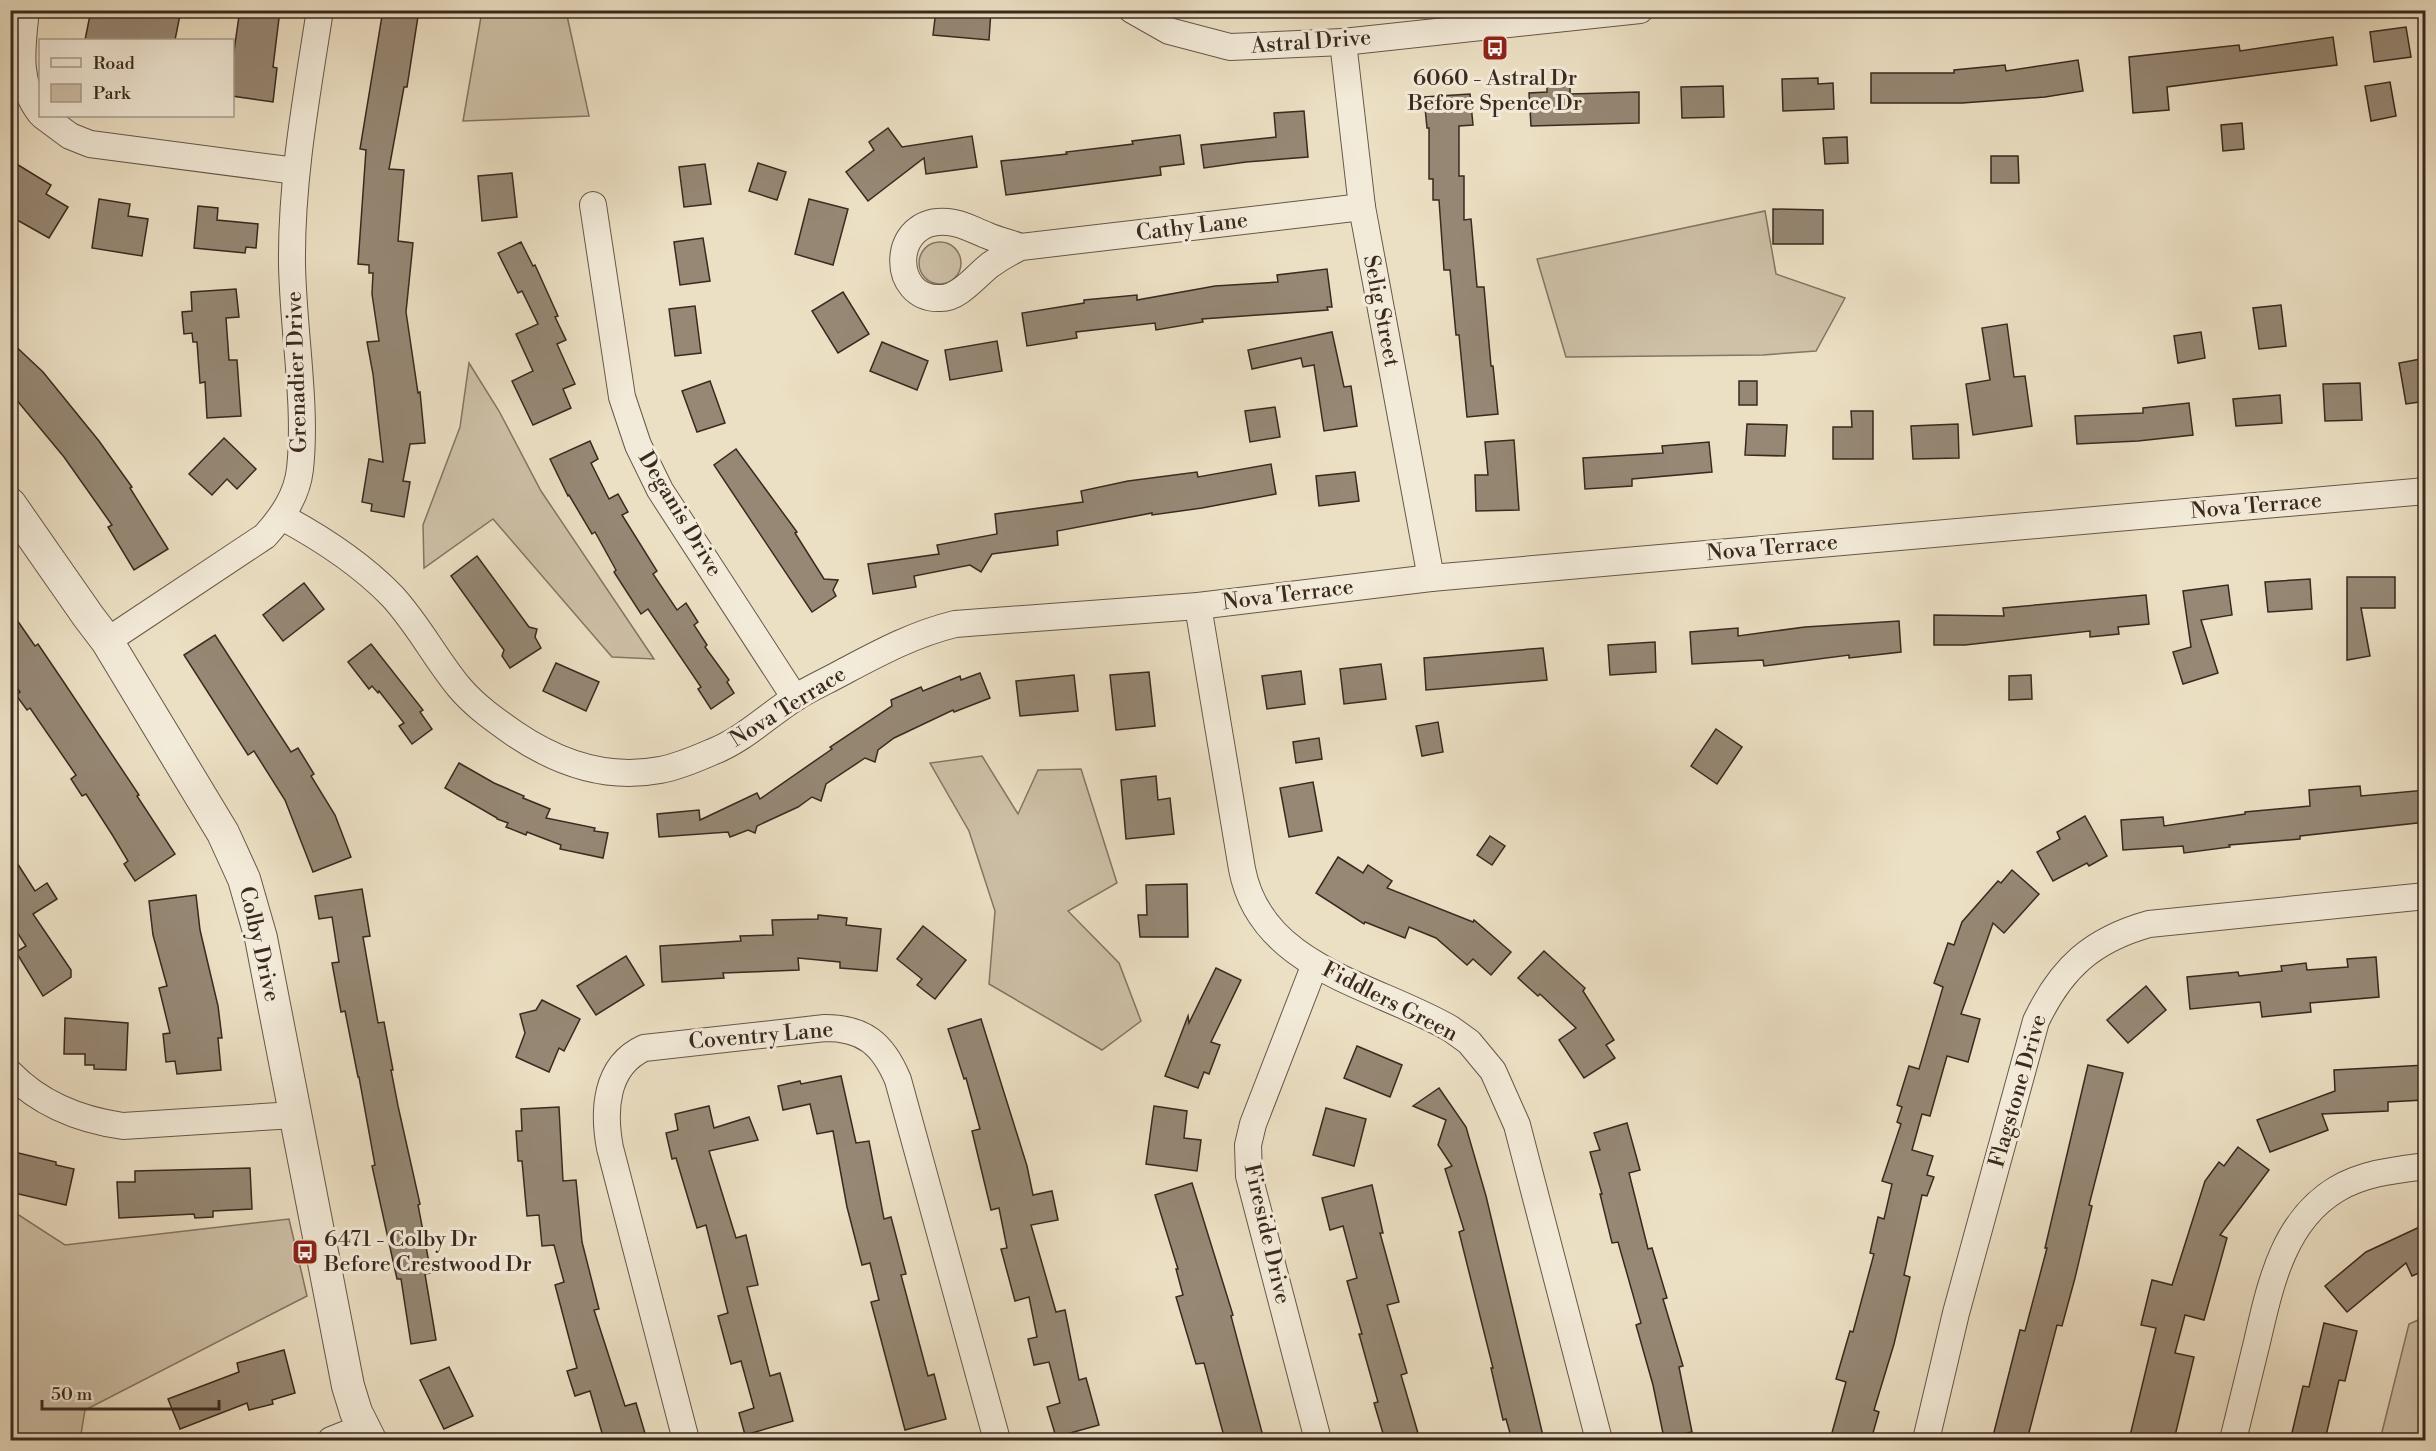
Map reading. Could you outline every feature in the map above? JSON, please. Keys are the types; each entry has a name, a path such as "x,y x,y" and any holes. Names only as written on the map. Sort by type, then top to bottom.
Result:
{"street":[{"path":"26,10 21,58 28,94 39,110"},
{"name":"Grenadier Drive","path":"107,641 265,536 282,517 291,498 300,471 301,423 292,262 296,171 320,10"},
{"name":"Astral Drive","path":"1132,10 1148,22 1169,31 1230,47 1343,42 1548,15 1640,10"},
{"name":"Selig Street","path":"1343,42 1362,207 1431,578"},
{"path":"46,117 63,132 90,144 296,171"},
{"name":"Deganis Drive","path":"593,205 622,397 638,445 660,490 795,698"},
{"name":"Cathy Lane","path":"1021,247 1362,207"},
{"name":"Nova Terrace","path":"282,517 325,540 361,567 416,624 459,688 487,715 537,748 579,766 613,771 661,770 729,745 795,698 908,638 955,624 1198,606 1431,578 2426,491"},
{"name":"Colby Drive","path":"10,504 107,641 224,833 244,879 261,938 348,1386 367,1435"},
{"name":"Fiddlers Green","path":"1198,606 1242,869 1255,908 1275,936 1302,958 1451,1029 1469,1042 1493,1071 1517,1125 1599,1440"},
{"name":"Flagstone Drive","path":"1926,1440 1956,1313 2036,1021 2046,999 2065,973 2089,951 2110,938 2149,924 2426,896"},
{"name":"Fireside Drive","path":"1315,964 1253,1124 1247,1155 1249,1176 1318,1440"},
{"name":"Coventry Lane","path":"686,1440 610,1148 606,1116 610,1090 625,1060 637,1051 651,1046 837,1028 862,1034 872,1042 888,1059 898,1080 997,1440"},
{"path":"10,1073 36,1095 61,1109 105,1123 123,1126 294,1115"},
{"path":"2233,1440 2272,1282 2292,1236 2303,1219 2327,1196 2356,1180 2375,1173 2426,1166"},
{"path":"331,1440 346,1434 367,1435"}],"green space":[{"path":"482,11 566,11 589,116 463,121"},
{"path":"1765,211 1776,274 1845,298 1816,351 1763,355 1566,357 1537,259"},
{"path":"940,242 955,248 961,263 955,278 940,284 925,278 919,263 925,248"},
{"path":"469,363 499,411 541,491 654,659 612,657 493,519 424,568 423,525 460,427"},
{"path":"982,756 1018,814 1038,770 1081,769 1117,883 1068,911 1119,963 1141,1021 1102,1050 989,984 995,911 969,831 930,763"},
{"path":"11,1210 65,1245 289,1219 307,1296 85,1410 80,1440 11,1440"},
{"path":"2425,1317 2425,1440 2380,1440 2409,1324"}],"building":[{"path":"91,10 181,10 175,39 85,39"},
{"path":"247,10 280,10 273,67 277,68 273,102 234,96 234,51 239,16 246,17"},
{"path":"383,10 419,10 407,87 404,87 389,169 404,170 398,241 413,243 406,312 418,393 420,392 425,443 410,444 403,481 410,482 404,517 371,511 372,504 362,502 369,459 383,462 367,342 379,341 372,294 373,273 369,273 369,265 358,264 366,150 360,149"},
{"path":"936,10 991,10 989,40 933,35"},
{"path":"2406,27 2411,57 2374,62 2370,32"},
{"path":"2333,37 2337,65 2167,87 2169,110 2133,113 2129,57 2239,45 2240,51"},
{"path":"2078,60 2083,91 2045,97 1962,103 1871,103 1871,73 1954,73 1954,70 2005,65 2006,71"},
{"path":"1818,78 1818,84 1833,83 1834,109 1783,111 1782,79"},
{"path":"2390,82 2396,116 2371,121 2365,86"},
{"path":"1570,84 1570,94 1639,92 1639,123 1531,126 1529,93 1547,92 1547,85"},
{"path":"1723,86 1724,117 1682,118 1681,87"},
{"path":"1470,94 1473,125 1459,126 1459,176 1464,176 1464,220 1471,219 1477,287 1484,287 1498,414 1467,417 1450,270 1444,270 1439,200 1433,200 1433,179 1429,179 1429,128 1427,128 1424,97"},
{"path":"1304,111 1308,157 1204,168 1201,145 1276,137 1274,113"},
{"path":"2242,123 2244,149 2223,151 2221,125"},
{"path":"888,128 902,147 972,136 977,167 926,174 924,158 868,201 846,172 874,150 869,142"},
{"path":"1180,135 1184,164 1160,167 1161,175 1006,195 1001,161 1067,154 1066,152 1133,144 1132,141"},
{"path":"1847,137 1848,163 1825,164 1823,138"},
{"path":"1991,156 2018,156 2019,183 1991,183"},
{"path":"10,160 51,185 46,194 68,207 49,238 10,216"},
{"path":"758,163 786,172 777,200 749,191"},
{"path":"705,164 711,204 684,207 679,167"},
{"path":"512,173 517,217 482,221 478,176"},
{"path":"99,199 130,204 128,216 148,219 142,256 92,248"},
{"path":"809,199 848,209 833,265 795,254"},
{"path":"198,206 218,208 217,220 258,224 256,248 246,247 245,253 194,248"},
{"path":"1773,209 1823,210 1823,244 1773,244"},
{"path":"703,238 710,281 680,285 674,242"},
{"path":"521,242 533,266 535,265 558,316 555,317 566,340 557,344 575,384 563,389 571,408 533,425 512,381 533,371 516,334 538,324 522,291 518,293 498,253"},
{"path":"1327,269 1332,307 1327,307 1328,310 1202,319 1203,322 1156,330 1155,323 1076,332 1077,338 1027,346 1022,313 1084,303 1084,300 1137,295 1137,300 1215,286 1278,282 1277,275"},
{"path":"236,289 239,317 226,318 229,360 237,360 241,416 207,418 205,382 200,383 197,342 193,342 192,333 184,334 182,312 192,311 191,292"},
{"path":"843,292 869,334 838,353 812,311"},
{"path":"2281,305 2286,346 2259,349 2253,308"},
{"path":"695,306 701,353 675,356 669,309"},
{"path":"2007,324 2014,377 2025,376 2032,426 1973,435 1966,384 1990,380 1982,328"},
{"path":"1332,332 1344,387 1351,386 1357,426 1324,431 1314,365 1303,367 1301,358 1252,369 1248,350"},
{"path":"2201,332 2205,358 2178,363 2174,336"},
{"path":"10,341 43,372 99,441 132,487 130,488 168,549 134,570 108,527 112,525 64,457 10,392"},
{"path":"997,341 1002,371 950,380 945,350"},
{"path":"882,342 928,361 917,390 870,371"},
{"path":"2426,358 2426,401 2406,404 2399,363"},
{"path":"710,381 725,423 697,432 682,391"},
{"path":"1739,381 1757,381 1757,405 1739,405"},
{"path":"2360,383 2362,420 2325,421 2323,384"},
{"path":"2280,395 2282,423 2236,426 2233,399"},
{"path":"2189,403 2193,435 2077,444 2075,416 2143,413 2143,408"},
{"path":"1275,407 1280,437 1250,442 1245,411"},
{"path":"1851,411 1873,411 1873,459 1833,459 1833,427 1852,427"},
{"path":"1747,424 1787,425 1785,456 1745,455"},
{"path":"1958,424 1959,458 1913,459 1911,426"},
{"path":"224,438 256,469 237,489 227,479 212,495 189,474"},
{"path":"1514,440 1519,510 1476,511 1475,475 1488,475 1485,442"},
{"path":"590,441 598,459 591,463 609,499 618,494 628,512 622,515 657,571 653,574 677,610 686,603 698,622 694,625 707,645 705,647 729,680 727,682 734,693 711,709 698,689 701,687 648,609 641,614 614,572 616,570 595,532 592,534 568,496 550,459"},
{"path":"1709,442 1712,472 1632,479 1632,486 1585,489 1583,458 1663,453 1662,446"},
{"path":"736,449 797,532 795,533 824,579 838,580 833,590 836,596 812,612 714,465"},
{"path":"1271,464 1276,494 1202,508 1152,515 1152,513 1057,531 1058,545 992,554 981,572 970,565 914,576 916,587 873,594 868,564 939,554 937,545 997,534 995,514 1083,502 1081,491 1128,481 1197,472 1198,477"},
{"path":"1355,472 1359,501 1319,506 1316,476"},
{"path":"477,556 529,627 537,629 535,637 541,648 510,668 502,656 504,650 451,576"},
{"path":"2347,577 2395,577 2395,608 2361,608 2370,656 2347,660"},
{"path":"2310,579 2312,609 2268,612 2265,582"},
{"path":"304,583 324,609 283,641 263,615"},
{"path":"2228,585 2232,615 2201,620 2218,673 2183,684 2173,652 2191,647 2183,591"},
{"path":"2146,595 2149,624 2118,627 2119,634 2090,637 2090,631 1965,645 1934,645 1934,615 2004,616 2003,608"},
{"path":"10,610 35,646 38,644 139,795 137,796 175,854 135,881 124,864 128,861 113,836 86,794 82,796 71,779 76,775 30,708 27,710 16,695 20,692 10,677"},
{"path":"1899,621 1901,652 1849,658 1849,655 1764,666 1763,660 1692,664 1690,632 1738,628 1738,636 1805,627"},
{"path":"215,635 291,752 298,748 314,774 311,776 335,815 351,857 313,872 285,800 254,751 248,755 184,655"},
{"path":"1655,642 1656,672 1610,675 1608,645"},
{"path":"371,644 423,710 420,712 432,729 412,744 399,726 404,723 379,691 378,693 372,686 369,689 348,662"},
{"path":"1543,648 1547,680 1426,690 1424,658"},
{"path":"556,663 599,682 586,711 543,691"},
{"path":"1381,664 1386,699 1344,704 1340,669"},
{"path":"1301,671 1305,704 1267,709 1262,676"},
{"path":"1149,672 1155,726 1116,730 1110,675"},
{"path":"980,673 990,698 954,712 953,710 894,738 878,750 875,762 865,758 826,784 821,801 812,797 798,807 757,826 755,833 748,830 730,837 728,832 659,837 657,814 699,810 700,820 757,793 760,799 832,749 830,747 892,706 891,700 921,687 923,691 960,676 961,680"},
{"path":"1074,675 1078,711 1020,716 1016,681"},
{"path":"2031,675 2032,699 2009,700 2009,676"},
{"path":"1438,722 1443,752 1422,756 1416,726"},
{"path":"1716,729 1742,747 1717,784 1691,766"},
{"path":"1319,738 1322,759 1296,763 1293,742"},
{"path":"459,763 494,783 524,796 523,798 550,809 546,818 595,828 594,831 608,833 603,858 560,849 561,845 506,827 508,823 497,819 445,788"},
{"path":"1156,776 1158,800 1170,798 1174,834 1126,839 1121,780"},
{"path":"1313,782 1322,831 1289,837 1280,788"},
{"path":"2360,786 2361,796 2426,790 2426,822 2300,836 2300,839 2229,845 2230,847 2184,853 2183,846 2123,850 2121,820 2163,817 2164,826 2245,814 2245,812 2310,806 2309,790"},
{"path":"2085,816 2107,856 2089,866 2087,863 2053,881 2037,852 2060,839 2057,832"},
{"path":"1490,836 1505,846 1492,865 1477,855"},
{"path":"10,852 35,891 47,883 57,899 33,914 71,970 71,977 43,996 16,952 26,946 10,921"},
{"path":"1338,857 1363,873 1368,865 1392,881 1387,888 1473,922 1474,920 1511,952 1491,975 1473,959 1467,965 1436,938 1409,927 1405,938 1365,922 1364,924 1316,893"},
{"path":"2012,870 2039,894 2004,933 1993,923 1961,1014 1980,1019 1968,1062 1947,1056 1930,1116 1922,1114 1912,1150 1933,1156 1927,1175 1934,1177 1927,1196 1922,1195 1904,1275 1910,1277 1894,1344 1874,1410 1879,1412 1871,1440 1830,1440 1846,1382 1836,1379 1850,1331 1853,1332 1874,1254 1870,1253 1878,1217 1884,1219 1892,1184 1882,1181 1901,1124 1897,1122 1902,1107 1897,1105 1909,1066 1919,1069 1943,987 1934,983 1948,943 1954,945 1962,922 1998,881 2001,883"},
{"path":"1187,884 1188,937 1140,937 1138,915 1147,915 1146,885"},
{"path":"362,889 370,936 363,937 378,1023 384,1022 393,1070 391,1070 420,1204 418,1205 431,1273 425,1274 436,1340 411,1344 401,1279 397,1279 372,1166 375,1165 359,1077 345,1011 341,1012 332,963 339,962 332,917 319,919 315,896"},
{"path":"196,895 200,930 218,1006 222,1038 218,1038 221,1070 177,1074 175,1061 166,1062 163,1034 170,1033 159,988 167,986 153,935 149,901"},
{"path":"818,915 847,918 846,925 881,929 877,971 840,968 840,962 798,958 799,970 723,973 724,978 662,982 660,946 741,941 740,936 773,935 772,920 818,919"},
{"path":"923,926 966,960 935,999 917,985 922,979 897,959"},
{"path":"1544,951 1585,988 1583,991 1614,1040 1606,1045 1615,1058 1584,1078 1559,1040 1576,1028 1540,994 1538,996 1518,978"},
{"path":"626,956 644,985 596,1015 577,986"},
{"path":"2376,957 2379,997 2310,1003 2311,1012 2262,1017 2260,1002 2190,1009 2187,977 2238,972 2239,976 2282,971 2281,966 2306,963 2307,970 2348,967 2347,959"},
{"path":"1216,968 1241,980 1211,1042 1220,1045 1209,1074 1204,1072 1198,1088 1165,1076 1188,1016 1189,1023"},
{"path":"2146,986 2166,1010 2128,1043 2107,1020"},
{"path":"542,1000 580,1019 564,1051 559,1048 549,1072 516,1057 525,1033 520,1014 536,1010"},
{"path":"65,1018 128,1023 126,1070 94,1069 94,1065 85,1065 85,1054 64,1054"},
{"path":"981,1019 1027,1166 1033,1195 1052,1191 1058,1220 1031,1225 1056,1312 1065,1310 1079,1380 1086,1378 1099,1425 1056,1437 1047,1407 1060,1403 1049,1362 1034,1365 1028,1339 1037,1337 1029,1297 1015,1301 1001,1249 1007,1248 999,1208 991,1210 972,1131 980,1129 966,1078 964,1079 948,1029"},
{"path":"1357,1046 1402,1065 1390,1097 1344,1078"},
{"path":"2088,1065 2123,1073 2089,1205 2092,1206 2075,1278 2062,1326 2057,1325 2027,1440 1992,1440 2020,1330 2025,1331 2047,1248 2045,1248"},
{"path":"2426,1065 2426,1093 2422,1093 2423,1100 2388,1102 2388,1111 2322,1114 2328,1130 2270,1152 2257,1120 2335,1091 2334,1070"},
{"path":"841,1076 856,1143 869,1141 884,1219 891,1217 906,1274 901,1275 928,1376 934,1374 946,1419 905,1430 871,1302 879,1300 870,1263 862,1265 847,1207 833,1131 817,1134 810,1104 783,1110 778,1086"},
{"path":"1439,1088 1466,1127 1486,1196 1544,1440 1512,1440 1506,1419 1503,1420 1491,1368 1493,1368 1459,1232 1464,1230 1445,1169 1452,1166 1438,1145 1446,1120 1413,1106"},
{"path":"709,1106 714,1128 749,1117 758,1140 709,1151 736,1238 746,1235 758,1285 747,1287 770,1376 780,1373 793,1421 745,1435 739,1413 754,1408 741,1361 731,1364 718,1316 728,1313 706,1225 697,1228 676,1158 672,1159 666,1133 678,1130 675,1114"},
{"path":"1154,1106 1187,1111 1184,1138 1201,1140 1197,1171 1146,1164"},
{"path":"559,1107 563,1181 576,1180 582,1242 599,1309 594,1310 625,1406 636,1403 647,1440 604,1440 590,1391 575,1396 567,1371 577,1368 555,1285 564,1282 554,1245 542,1246 539,1215 527,1216 522,1161 518,1161 516,1131 522,1131 521,1109"},
{"path":"1326,1108 1366,1119 1354,1166 1313,1155"},
{"path":"1627,1123 1640,1170 1629,1173 1648,1249 1652,1248 1667,1298 1663,1299 1683,1366 1679,1367 1692,1432 1664,1438 1653,1385 1636,1325 1641,1323 1618,1242 1612,1243 1590,1152 1600,1150 1594,1133"},
{"path":"2238,1147 2269,1170 2220,1235 2227,1238 2204,1320 2185,1315 2175,1353 2194,1357 2174,1440 2129,1440 2156,1328 2141,1325 2152,1280 2172,1285 2205,1181 2219,1162 2224,1166"},
{"path":"10,1151 56,1162 56,1165 74,1169 66,1205 10,1192"},
{"path":"250,1168 252,1209 213,1211 213,1217 195,1218 194,1214 119,1218 117,1182 135,1182 135,1171"},
{"path":"1192,1183 1233,1315 1231,1316 1264,1440 1225,1440 1204,1363 1196,1364 1176,1297 1183,1295 1176,1269 1178,1269 1155,1195"},
{"path":"1372,1185 1383,1233 1380,1233 1399,1302 1387,1305 1407,1373 1401,1375 1420,1440 1385,1440 1374,1403 1378,1402 1359,1334 1362,1334 1347,1281 1357,1278 1343,1226 1330,1230 1322,1198"},
{"path":"2426,1224 2426,1270 2412,1276 2406,1263 2347,1312 2325,1286 2366,1252"},
{"path":"2324,1323 2357,1331 2345,1381 2339,1380 2325,1440 2291,1437 2303,1386 2309,1387"},
{"path":"284,1350 295,1393 272,1400 273,1404 249,1410 247,1403 180,1429 168,1399 239,1372 237,1363"},
{"path":"449,1367 473,1416 444,1429 420,1380"}],"place":[{"name":"6060 - Astral Dr Before Spence Dr","path":"1495,48"},
{"name":"6471 - Colby Dr Before Crestwood Dr","path":"305,1252"}]}
